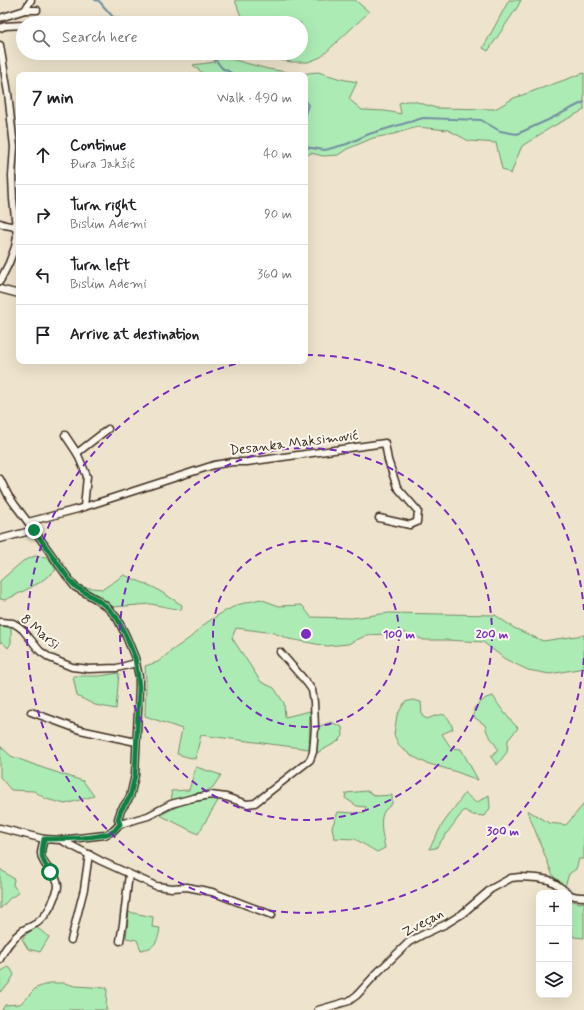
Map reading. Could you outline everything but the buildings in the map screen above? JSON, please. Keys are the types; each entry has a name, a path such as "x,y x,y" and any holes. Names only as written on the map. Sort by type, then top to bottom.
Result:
{"street":[{"path":"25,10 31,0"},
{"path":"0,18 25,10 37,10"},
{"path":"0,28 16,25"},
{"path":"0,45 8,92 14,147 12,176 16,227 5,226 0,223"},
{"path":"0,281 9,263 16,242"},
{"path":"0,289 16,293"},
{"path":"77,453 108,429"},
{"path":"65,435 77,453 87,476 84,507"},
{"name":"Desanka Maksimović","path":"28,522 84,507 214,465 232,462 247,462 385,443 388,460 397,487 418,511 417,522 410,526 379,518"},
{"path":"0,479 8,495 71,582 76,587 102,603 117,618 131,648 136,663 139,683 135,775 130,797 121,810 118,819 120,824"},
{"path":"0,539 34,530"},
{"name":"8 Marsi","path":"0,622 13,623 18,626 40,651 50,658 72,668 116,668 136,663"},
{"path":"0,828 44,839 61,840 105,834 113,831 120,824 148,816 171,804 211,794 247,804 256,803 310,760 313,752 315,728 312,690 280,652"},
{"path":"31,712 80,730 136,742"},
{"path":"0,959 2,948 23,931 38,922 45,915 53,902 58,886 56,879 43,860 41,853 44,839"},
{"path":"61,840 156,886 172,888 187,887 212,892 272,915"},
{"path":"71,940 84,889 89,854"},
{"path":"120,942 124,924 129,874"},
{"name":"Zveçan","path":"318,1010 349,1001 357,995 376,973 409,942 446,924 462,914 491,889 511,878 520,877 549,880 564,890"},
{"path":"572,895 584,897"}],"green space":[{"path":"235,0 355,0 369,12 321,57 308,62 291,62 281,60 308,60 308,16 241,16"},
{"path":"509,0 521,0 488,51 483,48"},
{"path":"214,60 234,60 268,69 287,72 201,72 193,65 215,62"},
{"path":"318,72 357,82 349,99 362,110 385,111 401,114 399,103 406,101 414,101 436,108 495,109 514,98 584,73 584,110 550,128 522,146 511,174 502,169 496,143 469,141 448,130 417,127 394,134 373,138 347,149 338,155 323,156 311,153 308,154 308,73"},
{"path":"35,556 48,557 56,570 39,583 16,595 5,600 0,599 0,581 23,561"},
{"path":"124,575 153,587 182,605 181,610 151,604 113,607 100,597 80,587 103,589"},
{"path":"260,599 279,606 302,605 311,617 352,618 389,613 495,615 514,628 543,641 584,635 584,668 550,674 528,670 505,659 483,642 424,640 406,633 367,635 348,644 327,646 289,639 274,633 236,628 232,638 261,682 274,688 284,703 285,717 310,711 309,749 201,735 195,759 177,754 182,729 145,716 145,666 158,662 191,637 206,623 220,614 237,605"},
{"path":"0,626 11,628 11,643 8,648 2,642 0,643"},
{"path":"119,673 116,709 95,705 77,696 73,676 99,676"},
{"path":"493,696 504,713 518,728 508,740 507,752 497,765 491,757 498,749 487,732 485,725 474,717 474,708 486,698"},
{"path":"413,700 421,702 422,716 427,719 437,715 444,715 449,719 453,729 442,734 451,748 461,749 478,780 426,763 412,756 400,747 394,735 397,715 405,702"},
{"path":"331,722 342,727 343,736 337,742 317,753 318,727"},
{"path":"0,746 11,756 83,781 94,796 65,804 46,799 34,791 11,790 0,777"},
{"path":"196,767 221,775 213,787 207,791 172,801 171,791 189,790"},
{"path":"367,791 376,796 392,795 392,804 385,810 381,823 385,848 377,852 355,839 334,838 332,827 338,812 365,812 366,807 357,806 345,798 346,793"},
{"path":"465,793 476,803 489,795 490,808 485,816 473,815 464,810 436,848 429,849 442,825"},
{"path":"203,799 219,799 198,834 160,815 185,803"},
{"path":"584,804 584,859 579,859 576,869 569,874 565,886 553,876 527,810 549,823 566,825"},
{"path":"0,869 14,879 13,885 19,893 10,898 0,909"},
{"path":"572,901 580,903 584,902 584,938 574,937 572,934"},
{"path":"129,912 153,917 152,927 160,928 157,941 150,948 141,950 137,940 126,938"},
{"path":"36,927 49,937 40,952 28,949 22,939"},
{"path":"8,967 14,975 8,985 0,992 0,972"},
{"path":"50,983 64,983 75,986 107,988 107,1010 2,1010 5,1005 20,1004 36,988"}],"waterway":[{"path":"95,0 99,1 112,16"},
{"path":"216,60 222,68 229,72"},
{"path":"308,147 325,150 347,144 369,134 423,118 481,120 500,131 517,134 584,102"}],"route":[{"path":"34,530 71,582 76,587 107,607 117,618 122,626 135,658 139,688 135,775 130,797 121,810 118,819 120,824 113,831 105,834 61,840 44,839 41,853 45,865 50,872"}]}
